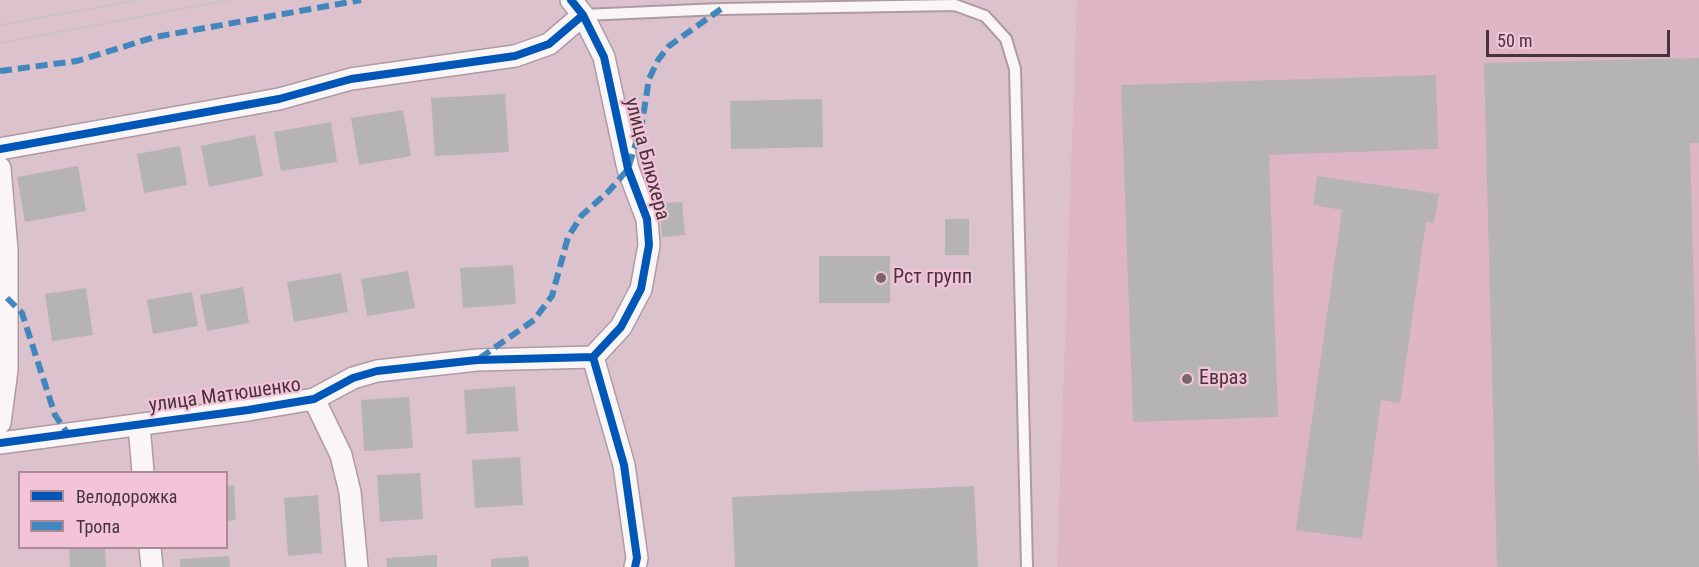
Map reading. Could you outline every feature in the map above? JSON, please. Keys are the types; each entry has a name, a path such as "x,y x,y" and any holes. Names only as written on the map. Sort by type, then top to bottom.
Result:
{"street":[{"path":"0,149 279,99 351,79 515,56 549,44 577,8"},
{"name":"улица Блюхера","path":"577,8 604,57 628,169 647,219 650,245 641,289 621,327 593,357"},
{"path":"0,168 7,250 7,370 0,423"},
{"path":"593,357 624,465 637,558 635,567"},
{"name":"улица Матюшенко","path":"0,443 314,399 353,378 377,370 477,360 593,357"},
{"path":"314,399 343,464 350,492 357,567"},
{"path":"139,425 143,471"},
{"path":"150,549 152,567"}],"lane":[{"path":"577,8 721,9 955,5 985,16 1005,39 1015,69 1027,567"}],"shaded area":[{"path":"1077,0 1699,0 1699,567 1057,567"}],"building":[{"path":"1699,58 1699,143 1690,143 1699,567 1497,567 1484,63"},
{"path":"1436,75 1438,149 1269,155 1278,417 1133,422 1121,85"},
{"path":"505,94 509,152 435,156 431,98"},
{"path":"822,99 823,147 731,149 730,101"},
{"path":"403,110 411,156 359,165 351,118"},
{"path":"331,122 337,162 281,171 274,132"},
{"path":"255,135 263,176 209,187 201,146"},
{"path":"180,146 187,185 144,193 137,154"},
{"path":"78,166 86,211 25,222 17,177"},
{"path":"1317,176 1439,194 1434,223 1426,222 1400,403 1381,400 1362,539 1296,530 1342,210 1313,205"},
{"path":"682,202 685,235 662,237 660,203"},
{"path":"945,219 969,219 969,255 945,255"},
{"path":"819,256 890,256 890,303 819,303"},
{"path":"513,265 516,304 463,308 460,268"},
{"path":"408,271 415,308 367,316 361,279"},
{"path":"341,273 348,312 294,322 287,282"},
{"path":"243,287 249,323 207,331 200,295"},
{"path":"86,288 93,335 52,341 45,294"},
{"path":"192,292 198,326 153,334 147,300"},
{"path":"515,386 518,431 467,434 464,390"},
{"path":"409,397 413,448 364,451 361,400"},
{"path":"520,457 523,505 475,508 472,460"},
{"path":"420,473 423,519 380,522 377,475"},
{"path":"234,485 236,520 228,521 228,486"},
{"path":"974,486 978,567 735,567 732,497"},
{"path":"318,495 322,553 288,556 284,498"},
{"path":"69,549 105,549 106,567 70,567"},
{"path":"437,555 437,567 387,567 386,558"},
{"path":"229,556 230,567 180,567 180,559"},
{"path":"528,556 529,567 491,567 491,559"}],"tram line":[{"path":"0,25 139,0"},
{"path":"0,43 229,0"}],"marked path":[{"path":"0,71 77,61 155,37 361,0"},
{"path":"480,358 534,320 552,296 568,237 582,215 609,191 628,169 642,123 649,79 658,60 669,46 721,9"},
{"path":"7,298 22,313 55,415 68,434"}],"cycle path":[{"path":"571,0 583,15 604,57 628,169 647,219 649,245 641,289 621,327 593,357 624,465 637,558 635,567"},
{"path":"0,149 279,99 351,79 515,56 549,44 583,15"},
{"path":"0,443 314,399 353,378 377,371 477,360 593,357"}],"place":[{"name":"Рст групп","path":"881,278"},
{"name":"Евраз","path":"1187,379"}]}
